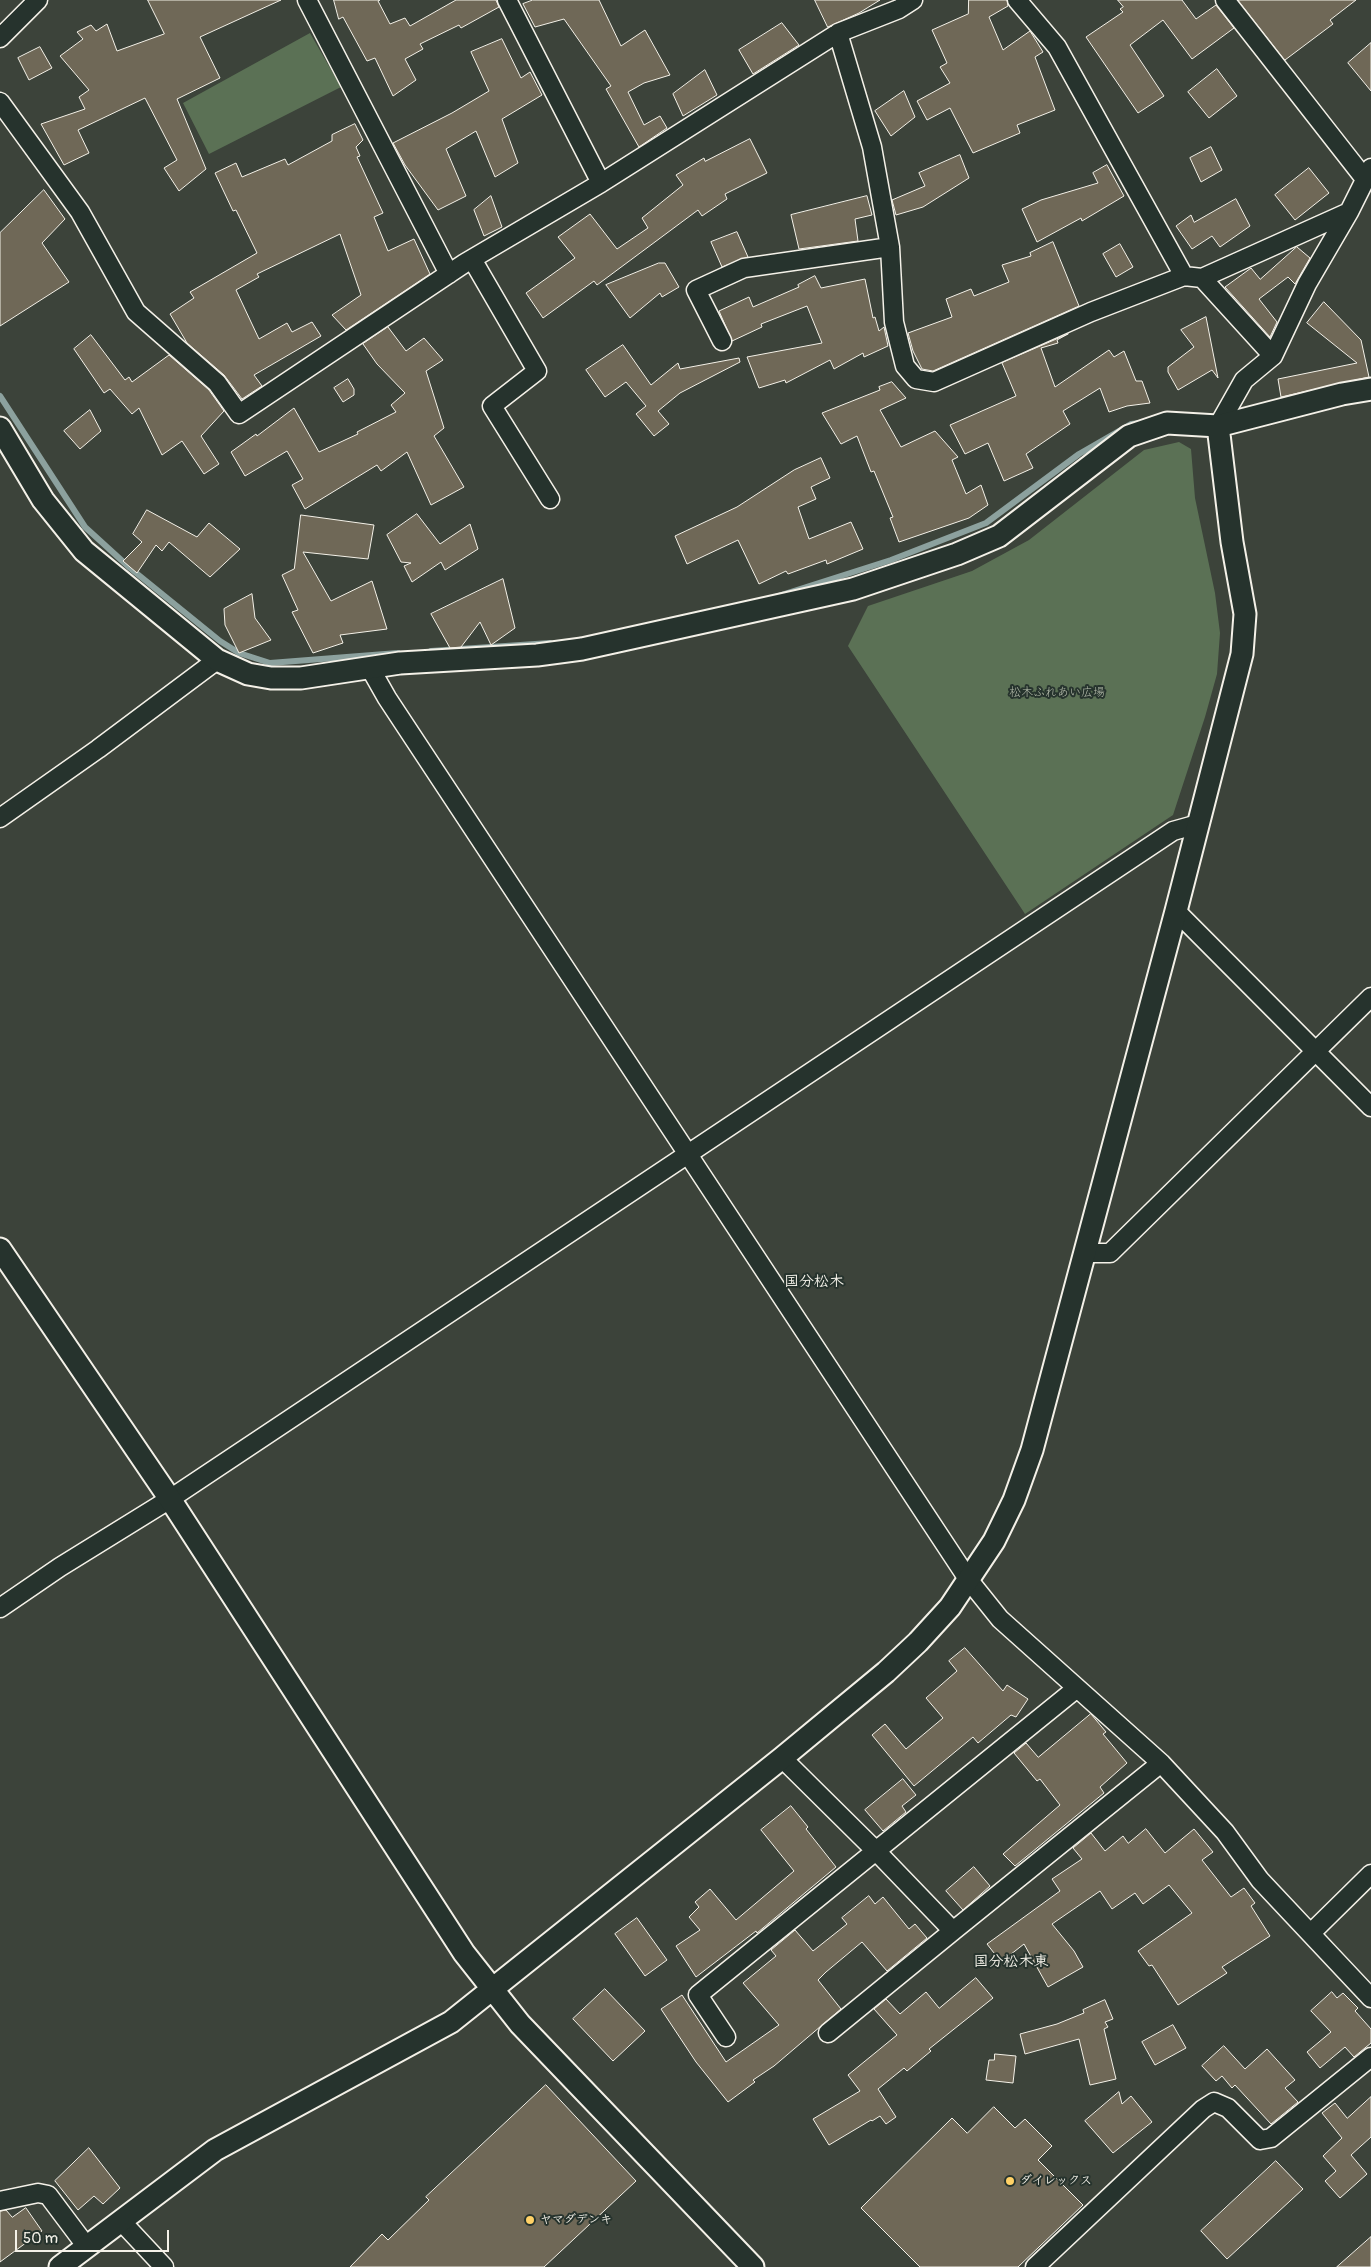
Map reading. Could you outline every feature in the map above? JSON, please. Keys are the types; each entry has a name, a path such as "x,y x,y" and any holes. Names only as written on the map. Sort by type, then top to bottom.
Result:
{"street":[{"path":"0,38 38,0"},
{"path":"307,0 449,274"},
{"path":"507,0 601,183"},
{"path":"1017,0 1057,47 1184,276"},
{"path":"60,2267 215,2150 451,2022 782,1758 918,1642 950,1607 998,1533 1014,1500 1032,1450 1176,911 1236,677 1244,632 1245,614 1232,542 1218,426 1244,380 1273,356 1307,284 1349,212 1368,174 1225,0"},
{"path":"0,102 80,212 136,312 217,383 239,414 472,259 601,183 838,33 902,3"},
{"path":"838,33 872,147 890,247 894,322 905,366 916,379 934,382 1092,312 1184,276 1202,278 1349,212"},
{"path":"722,341 696,290 744,268 890,247"},
{"path":"472,259 537,371 492,406 550,499"},
{"path":"1202,278 1273,356"},
{"path":"0,428 43,500 84,551 218,660 248,674 272,678 301,678 400,663 537,655 582,650 853,589 957,554 999,536 1129,436 1167,423 1218,426 1342,394 1371,389"},
{"path":"0,818 98,749 218,660"},
{"path":"370,668 387,698 968,1578 1000,1618 1161,1763 1225,1832 1260,1880 1371,1998"},
{"path":"0,1608 60,1567 170,1499 688,1152 1173,831 1198,824"},
{"path":"1176,911 1371,1107"},
{"path":"1084,1253 1110,1253 1371,997"},
{"path":"0,1249 170,1499 464,1953 520,2024 753,2267"},
{"path":"726,2037 698,1995 877,1852 1076,1688"},
{"path":"782,1758 953,1931"},
{"path":"828,2033 1161,1763"},
{"path":"1311,1933 1371,1874"},
{"path":"1035,2267 1203,2109 1214,2102 1228,2108 1260,2140 1271,2138 1371,2057"},
{"path":"0,2201 38,2193 48,2195 87,2247"},
{"path":"122,2221 164,2267"}],"green space":[{"path":"310,33 341,87 209,154 183,103"},
{"name":"松木ふれあい広場","path":"1179,442 1191,449 1195,498 1215,593 1220,633 1217,674 1205,717 1173,815 1025,914 848,646 868,606 972,571 1029,540 1144,450"}],"building":[{"path":"148,0 281,0 200,37 220,78 177,99 206,169 179,191 164,168 177,160 145,98 78,130 89,153 64,165 41,124 85,109 79,97 89,90 60,56 83,39 77,32 91,25 96,31 107,24 117,51 164,34"},
{"path":"334,0 380,0 378,1 390,24 405,18 410,26 456,0 496,0 499,7 461,28 459,25 420,44 423,49 405,59 416,80 393,96 375,58 367,61 343,17 339,19"},
{"path":"533,0 599,0 621,46 645,30 670,75 644,83 628,92 644,125 660,116 667,128 639,147 606,89 611,86 564,19 535,27 523,4"},
{"path":"815,0 880,0 859,13 828,27"},
{"path":"969,0 1007,0 1008,6 989,17 1003,50 1030,31 1043,52 1035,57 1055,110 1017,125 1020,133 973,153 950,108 927,120 917,101 950,83 940,67 947,63 932,30 968,14"},
{"path":"1118,0 1182,0 1196,19 1216,5 1234,28 1192,59 1163,20 1130,45 1164,96 1138,113 1086,37 1123,12 1120,9 1123,7"},
{"path":"1238,0 1356,0 1330,20 1333,24 1285,60"},
{"path":"782,23 799,45 753,74 739,50"},
{"path":"502,39 521,78 530,72 542,95 502,119 518,163 495,177 476,131 446,149 466,196 438,210 405,165 393,143 452,113 489,91 471,52"},
{"path":"1371,43 1371,91 1348,63"},
{"path":"40,47 52,68 29,80 18,58"},
{"path":"1217,69 1237,96 1209,118 1188,92"},
{"path":"705,70 717,95 683,116 673,94"},
{"path":"904,91 915,117 891,136 875,111"},
{"path":"355,124 363,140 356,147 360,156 357,157 383,213 374,217 388,251 414,239 430,274 346,330 332,315 361,295 340,234 257,274 259,277 236,290 259,339 287,323 292,332 312,322 321,336 254,375 262,386 242,399 224,375 187,343 170,314 194,298 190,292 257,253 236,210 233,211 215,173 236,163 242,177 285,159 288,165 332,141 332,135"},
{"path":"750,139 767,173 725,194 727,199 702,216 698,210 597,285 594,281 543,318 526,293 575,258 558,237 590,214 617,249 648,228 642,218 683,185 676,175 704,158 705,161"},
{"path":"1211,147 1222,170 1201,182 1190,158"},
{"path":"960,155 969,178 923,207 896,215 892,200 925,186 919,173"},
{"path":"1107,165 1124,196 1082,221 1081,218 1037,242 1022,209 1041,200 1098,183 1093,173"},
{"path":"1309,168 1329,193 1295,220 1275,195"},
{"path":"44,190 65,219 42,243 69,282 0,326 0,233"},
{"path":"491,196 502,227 484,236 474,210"},
{"path":"867,196 872,215 855,219 858,241 799,249 791,215"},
{"path":"1236,199 1250,226 1220,247 1212,236 1192,249 1176,226 1191,215 1194,222"},
{"path":"737,232 748,257 722,267 711,242"},
{"path":"1053,242 1079,306 933,371 922,369 913,351 908,333 952,317 946,299 971,289 974,296 1009,282 1002,265 1031,256 1030,253"},
{"path":"1120,244 1133,267 1116,277 1103,254"},
{"path":"1297,247 1310,258 1295,284 1288,277 1259,299 1277,322 1270,337 1225,287 1251,268 1260,279"},
{"path":"659,263 665,263 679,287 662,297 660,293 630,318 606,285"},
{"path":"815,276 821,288 865,279 873,318 875,317 879,331 884,327 888,346 864,357 863,353 834,369 830,360 786,383 785,380 759,388 747,357 822,343 807,306 761,324 762,327 732,341 719,311 749,297 753,307 799,287 798,285"},
{"path":"1324,302 1361,340 1369,377 1281,397 1278,379 1357,363 1307,323"},
{"path":"1206,317 1218,378 1212,370 1178,390 1168,372 1168,367 1194,347 1181,330"},
{"path":"388,327 406,351 424,338 443,360 426,371 444,428 434,436 464,487 431,505 407,452 381,471 377,465 305,509 292,485 303,479 287,451 245,476 231,452 256,434 257,436 294,408 319,452 358,434 357,432 396,412 391,405 405,393 377,364 363,344"},
{"path":"1068,334 1057,340 1058,343 1041,348 1055,387 1109,350 1114,357 1124,351 1136,381 1142,381 1150,403 1127,406 1109,412 1100,388 1063,411 1070,424 1026,454 1033,468 1004,481 988,443 965,454 950,425 1016,396 1002,363"},
{"path":"91,335 125,380 129,377 132,382 169,355 209,390 224,411 201,436 219,464 204,474 182,441 162,455 139,408 132,414 110,389 104,393 74,349"},
{"path":"623,345 651,385 678,363 680,369 739,358 740,362 680,393 658,411 669,424 654,436 636,414 646,406 626,382 605,397 586,370"},
{"path":"348,379 354,389 354,395 343,402 334,388"},
{"path":"892,382 906,398 880,410 901,447 935,431 958,457 952,460 966,494 981,485 988,505 969,518 899,542 890,518 893,517 874,471 871,472 857,436 841,444 822,413 880,390 879,387"},
{"path":"90,410 101,431 80,449 64,431"},
{"path":"821,458 830,478 811,487 816,499 798,507 809,539 851,522 863,549 827,564 826,560 788,574 786,571 759,584 738,540 687,564 675,536 737,507 794,470"},
{"path":"147,510 197,537 209,523 240,549 210,577 169,542 162,551 156,545 137,573 123,561 142,542 133,534"},
{"path":"417,514 440,544 470,524 478,549 445,570 441,562 412,582 404,566 411,563 401,562 387,535"},
{"path":"301,515 374,525 368,559 303,552 331,601 372,581 387,629 340,635 343,643 313,653 292,612 298,610 282,575 294,569"},
{"path":"503,579 515,628 491,645 480,622 461,647 450,648 431,614"},
{"path":"252,594 255,618 271,640 239,653 225,625 224,609"},
{"path":"965,1648 1003,1691 1007,1685 1028,1699 1016,1717 1011,1715 978,1743 973,1737 914,1786 872,1735 885,1724 906,1749 943,1718 926,1698 957,1671 949,1661"},
{"path":"1091,1714 1106,1732 1103,1734 1127,1763 1100,1787 1104,1793 1015,1866 1003,1854 1060,1805 1040,1779 1037,1781 1014,1753 1026,1743 1038,1757"},
{"path":"903,1779 916,1795 902,1806 906,1812 883,1831 865,1810"},
{"path":"791,1806 808,1827 806,1829 836,1867 757,1933 756,1931 696,1977 676,1946 700,1930 689,1917 699,1907 695,1902 710,1889 736,1920 794,1871 761,1830"},
{"path":"1146,1829 1165,1853 1194,1829 1213,1852 1202,1860 1231,1897 1244,1888 1255,1903 1251,1906 1270,1936 1222,1967 1227,1973 1178,2005 1152,1965 1149,1966 1138,1951 1192,1913 1169,1885 1143,1904 1135,1893 1112,1909 1100,1891 1052,1924 1074,1951 1083,1967 1048,1987 1024,1944 1001,1962 987,1944 1060,1891 1052,1879 1082,1859 1073,1848 1091,1833 1105,1851 1123,1836 1128,1843"},
{"path":"974,1867 990,1886 963,1910 946,1891"},
{"path":"869,1896 875,1904 883,1897 909,1929 915,1924 927,1938 887,1971 862,1942 818,1980 841,2009 774,2066 753,2080 755,2082 728,2102 696,2062 661,2009 682,1995 726,2062 779,2025 743,1983 776,1956 771,1950 795,1930 813,1951 847,1924 842,1918"},
{"path":"637,1918 667,1960 645,1976 615,1934"},
{"path":"976,1978 993,1998 929,2049 931,2051 907,2071 904,2068 878,2089 896,2117 886,2124 880,2116 829,2145 813,2119 860,2091 848,2075 897,2035 874,2009 886,1999 900,2014 926,1992 939,2008"},
{"path":"605,1989 645,2031 613,2061 573,2019"},
{"path":"1332,1992 1337,1998 1343,1993 1358,2008 1355,2011 1371,2029 1371,2043 1354,2057 1345,2047 1320,2068 1307,2052 1331,2032 1311,2011"},
{"path":"1105,2000 1113,2019 1105,2022 1108,2027 1104,2029 1116,2079 1090,2085 1079,2039 1025,2054 1020,2034 1057,2024 1084,2013 1083,2010"},
{"path":"1173,2025 1186,2048 1155,2065 1142,2042"},
{"path":"1224,2046 1245,2069 1267,2049 1295,2080 1285,2088 1298,2102 1271,2124 1235,2085 1232,2088 1222,2076 1216,2081 1202,2066"},
{"path":"995,2054 1016,2056 1013,2083 986,2080 989,2060 994,2060"},
{"path":"546,2085 636,2181 544,2267 350,2267 382,2234 388,2240 429,2200 426,2197"},
{"path":"1119,2092 1122,2104 1131,2096 1152,2122 1113,2153 1085,2121"},
{"path":"1371,2097 1371,2137 1351,2155 1367,2174 1340,2198 1325,2181 1336,2171 1323,2156 1342,2138 1322,2113 1335,2103 1347,2118"},
{"path":"994,2107 1015,2128 1025,2119 1052,2146 1038,2160 1083,2205 1018,2267 920,2267 861,2208 952,2118 967,2133"},
{"path":"89,2148 120,2188 103,2204 94,2196 78,2210 55,2181"},
{"path":"1276,2161 1303,2189 1227,2259 1201,2231"},
{"path":"26,2208 42,2231 0,2262 0,2211 6,2210 12,2217"},
{"path":"1371,2237 1371,2267 1337,2267"}],"waterway":[{"path":"0,396 85,527 130,568 220,641 239,653 270,663 398,653"},
{"path":"775,597 891,560 986,523 1079,454 1131,424 1141,423"},
{"path":"431,651 550,643"}],"place":[{"name":"ダイレックス","path":"1010,2181"},
{"name":"ヤマダデンキ","path":"530,2220"}],"district":[{"name":"国分松木","path":"814,1282"},
{"name":"国分松木東","path":"1011,1962"}]}
